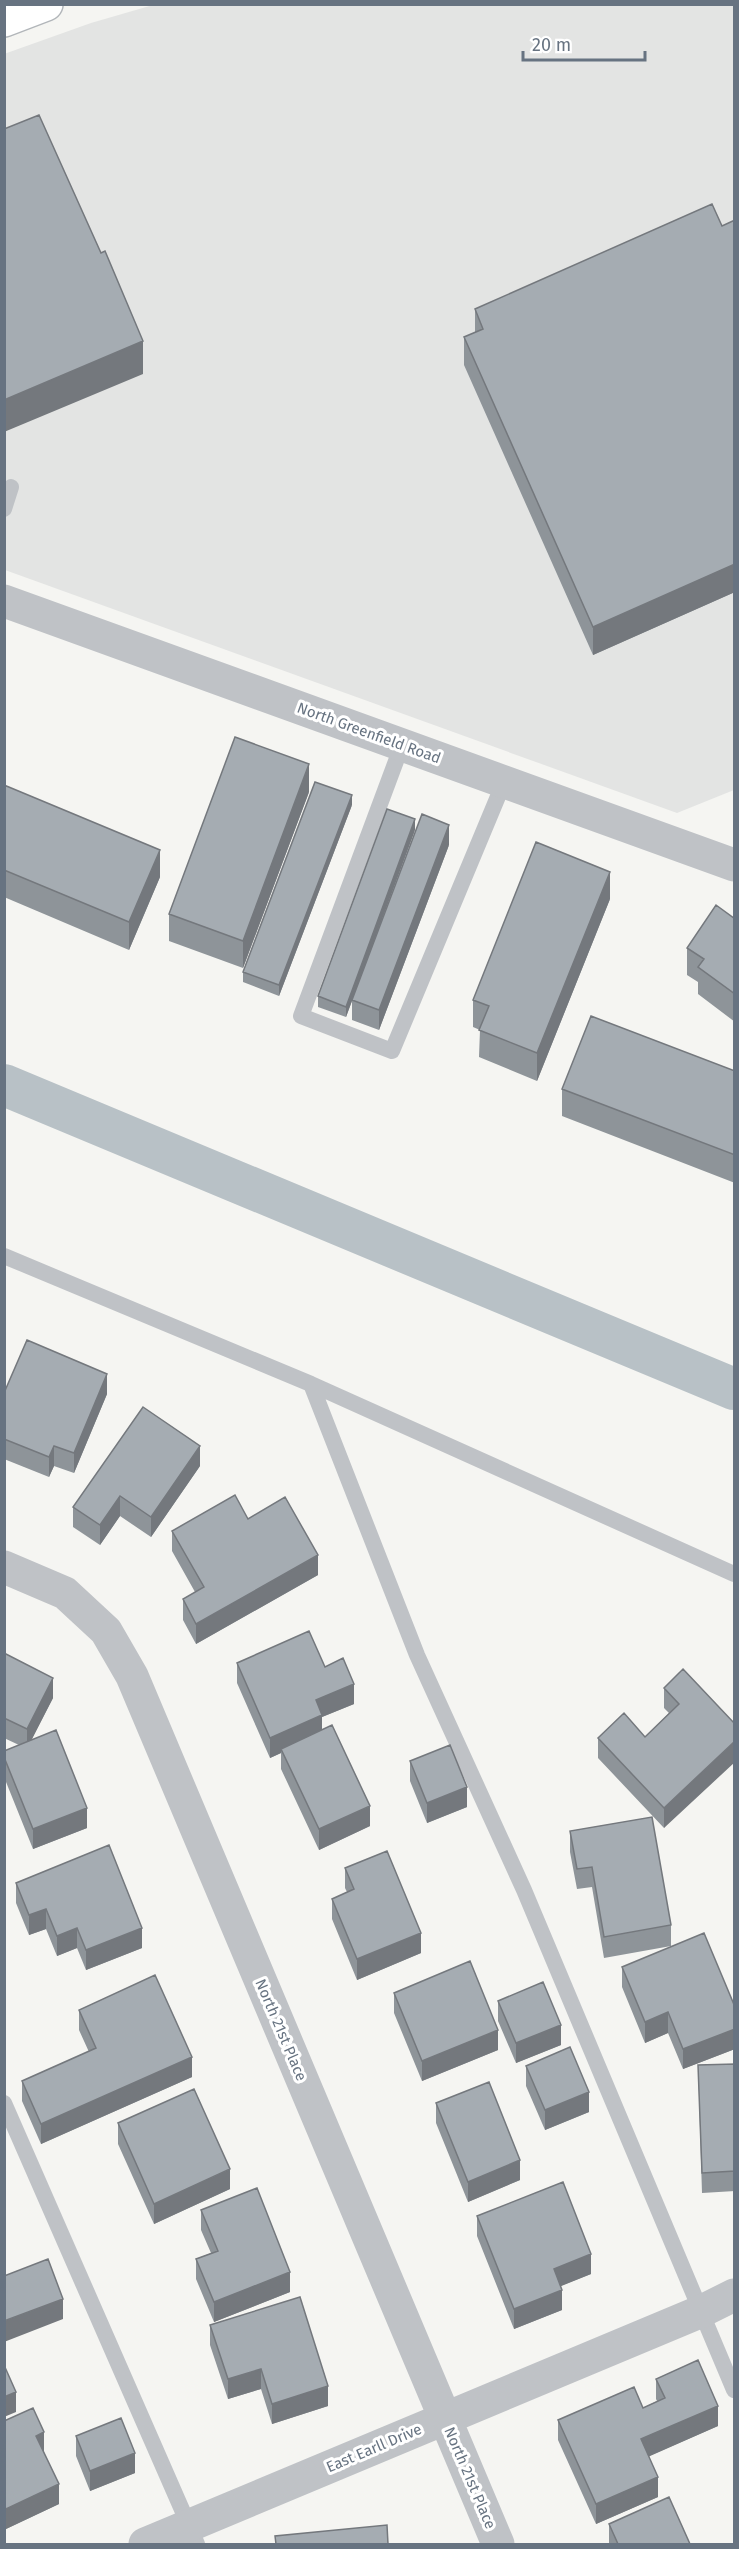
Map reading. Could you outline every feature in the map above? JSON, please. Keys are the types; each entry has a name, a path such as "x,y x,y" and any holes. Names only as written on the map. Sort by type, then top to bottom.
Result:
{"main road":[{"path":"4,20 46,4"}],"street":[{"name":"North Greenfield Road","path":"4,601 735,865"},
{"name":"North 21st Place","path":"4,1567 64,1593 106,1631 132,1676 498,2544"},
{"name":"East Earll Drive","path":"146,2544 193,2535 444,2418 702,2311 735,2295"}],"lane":[{"path":"4,509 11,487"},
{"path":"402,745 301,1016 392,1051 504,782"},
{"path":"4,1256 311,1384 735,1574"},
{"path":"311,1384 417,1655 524,1890 735,2390"},
{"path":"4,2103 193,2535"}],"shaded area":[{"path":"153,5 734,5 734,790 677,813 5,570 4,54 91,23"}],"building":[{"path":"39,115 101,253 105,251 143,341 4,400 4,129"},
{"path":"712,204 722,226 735,220 735,564 593,627 464,337 483,329 475,309"},
{"path":"235,737 309,764 243,941 169,914"},
{"path":"315,782 352,795 279,985 243,972"},
{"path":"4,785 160,850 129,922 4,870"},
{"path":"387,809 415,819 346,1007 318,996"},
{"path":"422,814 449,825 379,1010 352,1000"},
{"path":"536,842 610,872 537,1053 479,1030 489,1006 473,1000"},
{"path":"716,905 735,919 735,994 698,967 704,959 687,948"},
{"path":"591,1016 735,1071 735,1155 562,1089"},
{"path":"27,1340 107,1374 74,1453 54,1446 49,1457 4,1439 4,1393"},
{"path":"143,1407 200,1446 151,1517 120,1496 100,1525 73,1507"},
{"path":"235,1495 248,1519 285,1497 318,1555 196,1624 183,1599 204,1587 172,1531"},
{"path":"309,1631 325,1667 343,1658 354,1684 316,1700 322,1715 270,1738 237,1663"},
{"path":"4,1653 53,1678 27,1729 4,1718"},
{"path":"683,1669 735,1724 735,1741 664,1808 598,1738 624,1713 645,1737 679,1704 664,1688"},
{"path":"332,1725 370,1806 319,1829 281,1749"},
{"path":"56,1730 87,1808 33,1829 4,1757 4,1751"},
{"path":"450,1745 467,1787 427,1803 410,1761"},
{"path":"652,1817 671,1925 604,1937 592,1867 577,1869 570,1831"},
{"path":"109,1845 142,1928 86,1950 77,1928 57,1936 46,1909 29,1915 16,1883"},
{"path":"387,1851 421,1933 357,1959 332,1899 354,1889 345,1868"},
{"path":"704,1933 735,2007 735,2029 683,2049 668,2012 645,2022 622,1967"},
{"path":"470,1961 498,2030 422,2061 394,1993"},
{"path":"155,1975 192,2057 41,2124 22,2081 96,2048 79,2010"},
{"path":"543,1982 561,2025 516,2043 498,2001"},
{"path":"570,2047 589,2092 545,2110 526,2066"},
{"path":"735,2064 735,2171 702,2173 698,2065"},
{"path":"489,2082 520,2160 468,2182 436,2103"},
{"path":"194,2089 230,2169 154,2204 118,2123"},
{"path":"563,2182 591,2254 554,2269 562,2290 514,2309 477,2216"},
{"path":"257,2188 290,2272 214,2302 196,2259 218,2251 201,2210"},
{"path":"48,2259 63,2299 4,2321 4,2276"},
{"path":"300,2297 328,2386 272,2404 261,2369 228,2379 210,2325"},
{"path":"698,2360 718,2406 641,2439 658,2477 596,2504 558,2420 634,2387 643,2408 665,2398 656,2379"},
{"path":"4,2365 16,2392 4,2397"},
{"path":"33,2408 44,2432 36,2436 59,2484 6,2509 4,2505 4,2421"},
{"path":"121,2418 135,2453 90,2471 76,2436"},
{"path":"669,2497 690,2544 618,2544 609,2524"},
{"path":"387,2525 388,2544 276,2544 275,2536"}],"waterway":[{"path":"4,1085 734,1389"}]}
